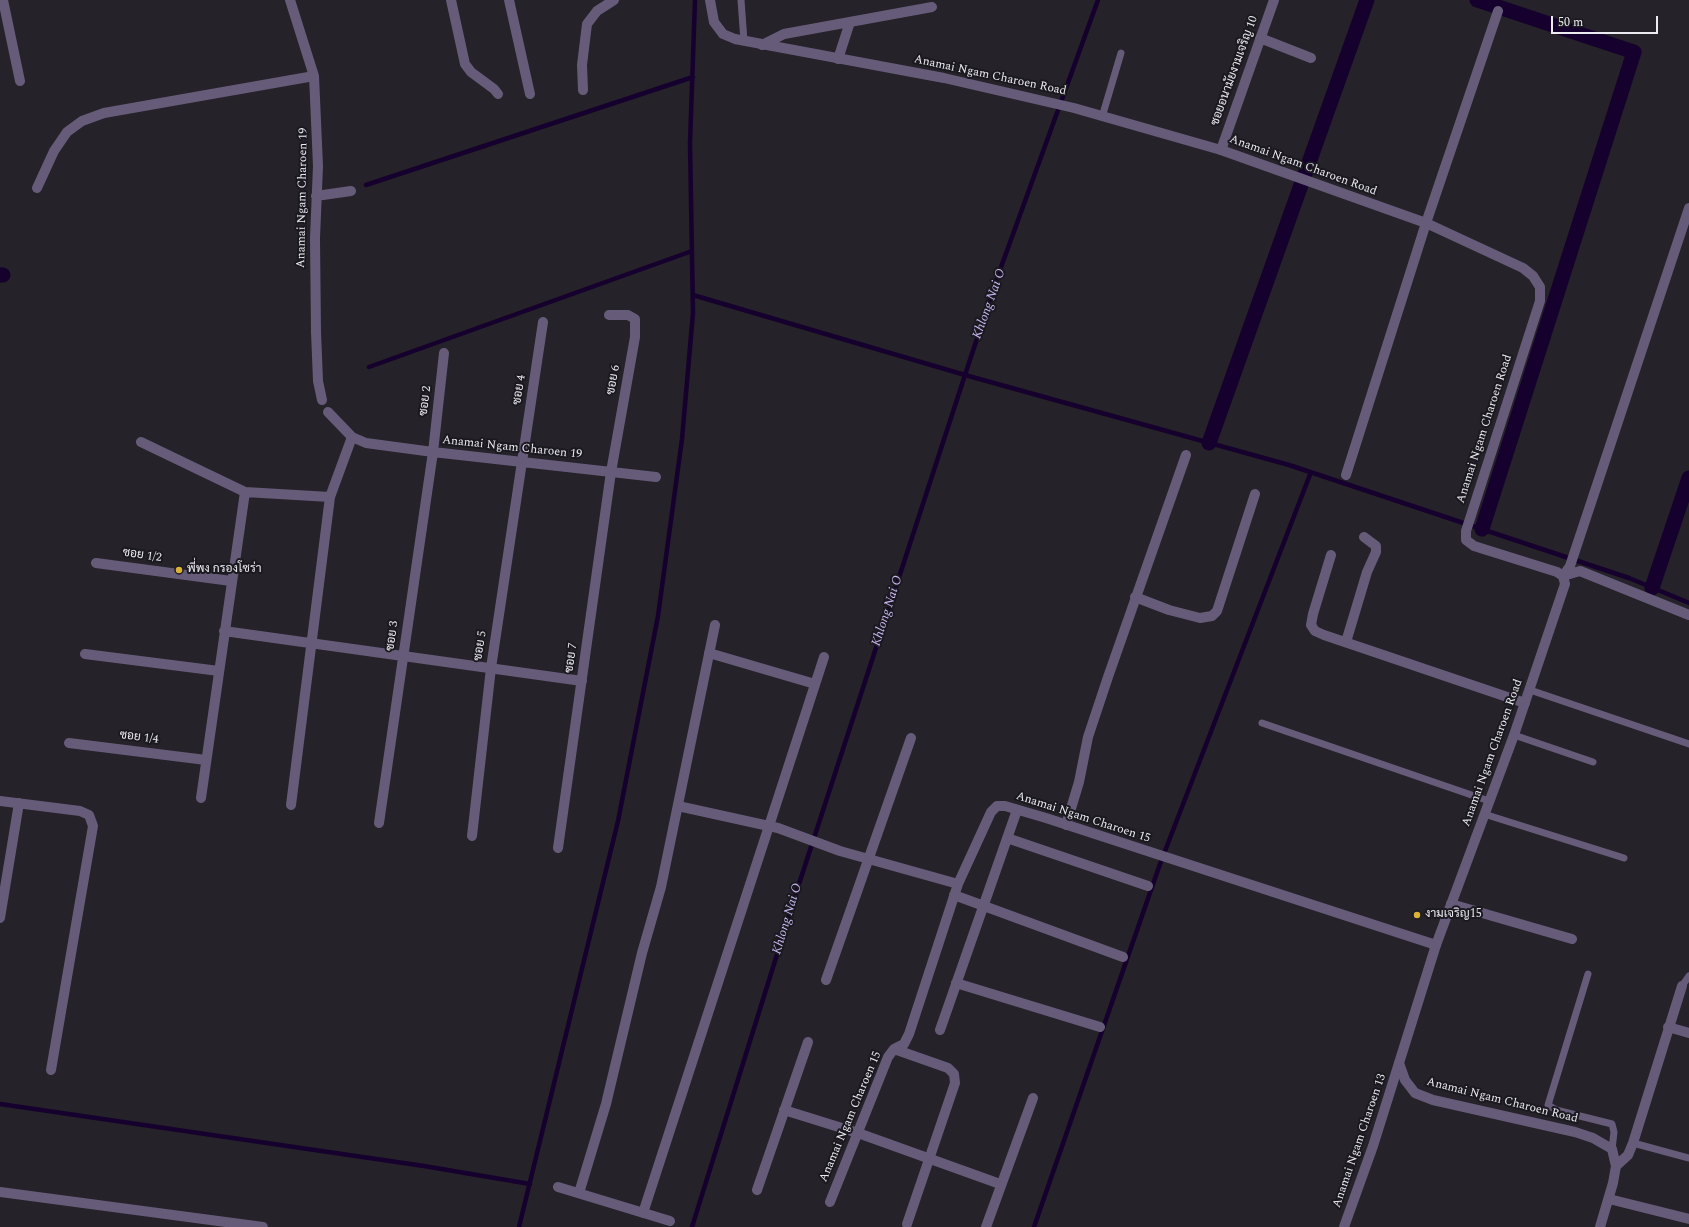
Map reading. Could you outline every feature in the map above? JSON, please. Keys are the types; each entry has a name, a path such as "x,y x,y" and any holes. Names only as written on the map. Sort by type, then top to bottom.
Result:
{"street":[{"path":"2,0 20,81"},
{"name":"Anamai Ngam Charoen 19","path":"290,0 314,76 318,166 315,238 316,332 318,381 322,400"},
{"path":"453,0 465,64 471,72 494,88 498,94"},
{"path":"509,0 530,94"},
{"path":"583,90 582,65 587,24 597,11 614,0"},
{"name":"Anamai Ngam Charoen Road","path":"710,0 714,22 723,34 762,45 944,78 1074,108 1221,150 1426,223 1523,268 1533,276 1540,287 1540,300 1466,531 1466,540 1474,546 1557,572 1563,576 1565,584 1514,735 1436,945 1399,1063 1405,1080 1415,1093 1433,1100 1576,1132 1593,1138 1612,1150"},
{"name":"ซอยอนามัยงามเจริญ 10","path":"1221,150 1274,0"},
{"path":"762,45 784,34 932,7"},
{"path":"1346,475 1426,223 1498,11"},
{"path":"838,59 850,22"},
{"path":"1260,38 1311,58"},
{"path":"37,188 54,151 67,132 82,121 104,114 314,76"},
{"path":"316,196 351,191"},
{"path":"1563,576 1570,566 1689,208"},
{"name":"ซอย 6","path":"609,314 628,314 635,319 635,337 611,472"},
{"name":"ซอย 4","path":"523,462 544,322"},
{"name":"ซอย 2","path":"433,452 444,353"},
{"name":"Anamai Ngam Charoen 19","path":"328,412 352,437 366,443 656,477"},
{"path":"291,805 330,497 352,437"},
{"path":"141,442 245,492 330,497"},
{"name":"ซอย 3","path":"379,823 433,452"},
{"path":"1066,825 1079,782 1088,737 1135,597 1186,455"},
{"name":"ซอย 5","path":"472,836 491,668 523,462"},
{"name":"ซอย 7","path":"558,848 611,472"},
{"path":"201,798 245,492"},
{"path":"1135,597 1169,610 1200,618 1212,616 1217,611 1255,494"},
{"path":"1346,642 1367,572 1376,552 1376,546 1364,537"},
{"path":"1330,555 1311,625 1315,631 1525,703"},
{"name":"ซอย 1/2","path":"96,563 232,581"},
{"path":"1563,576 1580,571 1689,615"},
{"path":"579,1193 606,1104 639,966 661,887 714,625"},
{"path":"224,631 582,681"},
{"path":"709,653 815,684"},
{"path":"85,654 219,671"},
{"path":"643,1213 824,657"},
{"path":"826,980 911,738"},
{"name":"ซอย 1/4","path":"69,743 206,760"},
{"path":"0,800 80,810 89,815 93,826 51,1070"},
{"path":"0,918 19,803"},
{"path":"678,806 769,826 869,859 958,884"},
{"name":"Anamai Ngam Charoen 15","path":"830,1202 888,1058 894,1049 904,1044 909,1034 958,884 991,812 997,806 1004,806 1066,825 1436,945"},
{"path":"940,1030 1017,810"},
{"path":"1007,838 1148,886"},
{"path":"954,895 1123,957"},
{"path":"1451,904 1572,939"},
{"path":"956,983 1100,1027"},
{"path":"1616,1166 1628,1155 1633,1142 1668,1026 1682,986"},
{"path":"1668,1026 1689,1033"},
{"path":"757,1190 808,1042"},
{"path":"894,1049 948,1068 954,1074 955,1083 931,1159 907,1224"},
{"name":"Anamai Ngam Charoen 13","path":"1344,1227 1373,1146 1399,1063"},
{"path":"986,1227 1000,1184 1033,1098"},
{"path":"784,1110 858,1132 1000,1184"},
{"path":"1600,1227 1609,1199 1616,1166 1612,1150"},
{"path":"558,1187 670,1221"},
{"path":"0,1192 263,1227"},
{"path":"1609,1199 1689,1219"}],"lane":[{"path":"741,0 744,41"},
{"path":"1102,117 1121,53"},
{"path":"1530,690 1689,744"},
{"path":"1262,722 1489,801"},
{"path":"1514,735 1593,762"},
{"path":"1484,814 1624,858"},
{"path":"1588,974 1548,1104 1556,1110 1612,1124 1614,1132 1612,1150"},
{"path":"1682,986 1689,976"},
{"path":"1633,1142 1689,1158"}],"waterway":[{"path":"519,1227 618,821 658,616 682,439 693,313 690,143 695,0"},
{"name":"Khlong Nai O","path":"692,1227 799,884 996,281 1098,0"},
{"path":"1209,443 1367,0"},
{"path":"1477,0 1634,52 1482,529"},
{"path":"366,185 693,77"},
{"path":"369,367 692,251"},
{"path":"693,295 965,375 1289,465 1629,578 1689,603"},
{"path":"1034,1227 1160,864 1311,472"},
{"path":"1652,588 1689,478"},
{"path":"0,1104 424,1166 530,1184"}],"place":[{"name":"พี่พง กรองโซร่า","path":"179,570"},
{"name":"งามเจริญ15","path":"1417,915"}]}
